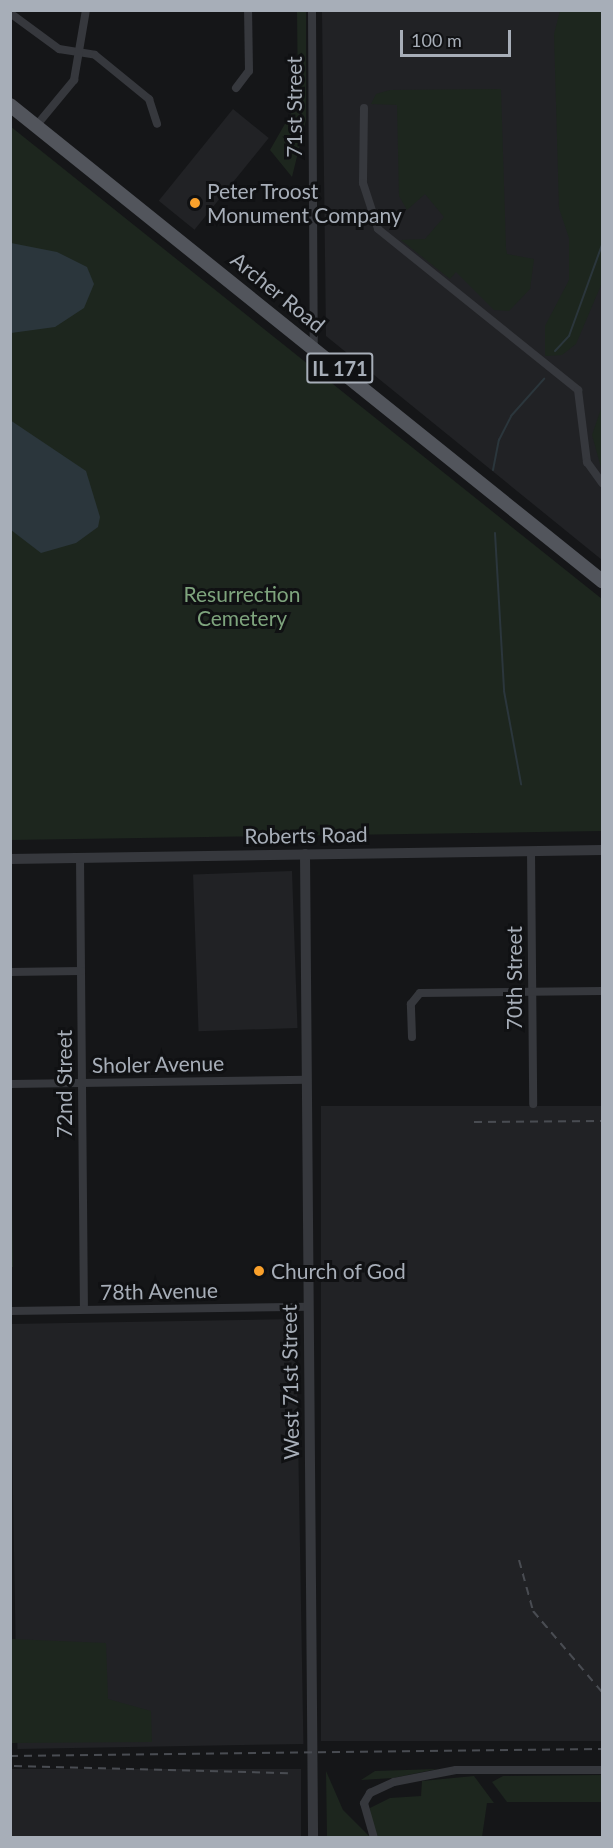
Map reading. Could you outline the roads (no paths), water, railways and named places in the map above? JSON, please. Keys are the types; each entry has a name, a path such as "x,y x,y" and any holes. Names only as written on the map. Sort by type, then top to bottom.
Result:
{"main road":[{"name":"Archer Road","path":"10,105 314,346 603,581"}],"street":[{"path":"36,126 74,81 81,51 86,10"},
{"path":"236,88 249,71 248,10"},
{"name":"71st Street","path":"312,10 314,346"},
{"path":"10,13 59,49 81,51 95,56 149,99 157,124"},
{"path":"364,108 363,183 378,230 578,390 587,462 603,483"},
{"name":"Roberts Road","path":"10,859 603,850"},
{"name":"70th Street","path":"531,851 533,1104"},
{"name":"West 71st Street","path":"305,854 313,1838"},
{"name":"72nd Street","path":"80,857 84,1310"},
{"path":"10,972 81,971"},
{"path":"412,1037 411,1004 420,993 603,991"},
{"name":"Sholer Avenue","path":"10,1084 307,1080"},
{"name":"78th Avenue","path":"10,1311 308,1306"},
{"path":"374,1838 364,1803 370,1793 394,1782 456,1770 603,1770"}],"waterway":[{"path":"555,351 569,336 602,245"},
{"path":"493,470 499,440 511,416 544,379"},
{"path":"495,533 504,691 521,784"}],"railway":[{"path":"474,1122 602,1121"},
{"path":"519,1560 533,1611 602,1692"},
{"path":"10,1756 602,1749"},
{"path":"14,1766 288,1773"}],"place":[{"name":"Peter Troost Monument Company","path":"195,203"},
{"name":"Church of God","path":"259,1271"}],"park label":[{"name":"Resurrection Cemetery","path":"242,606"}]}
